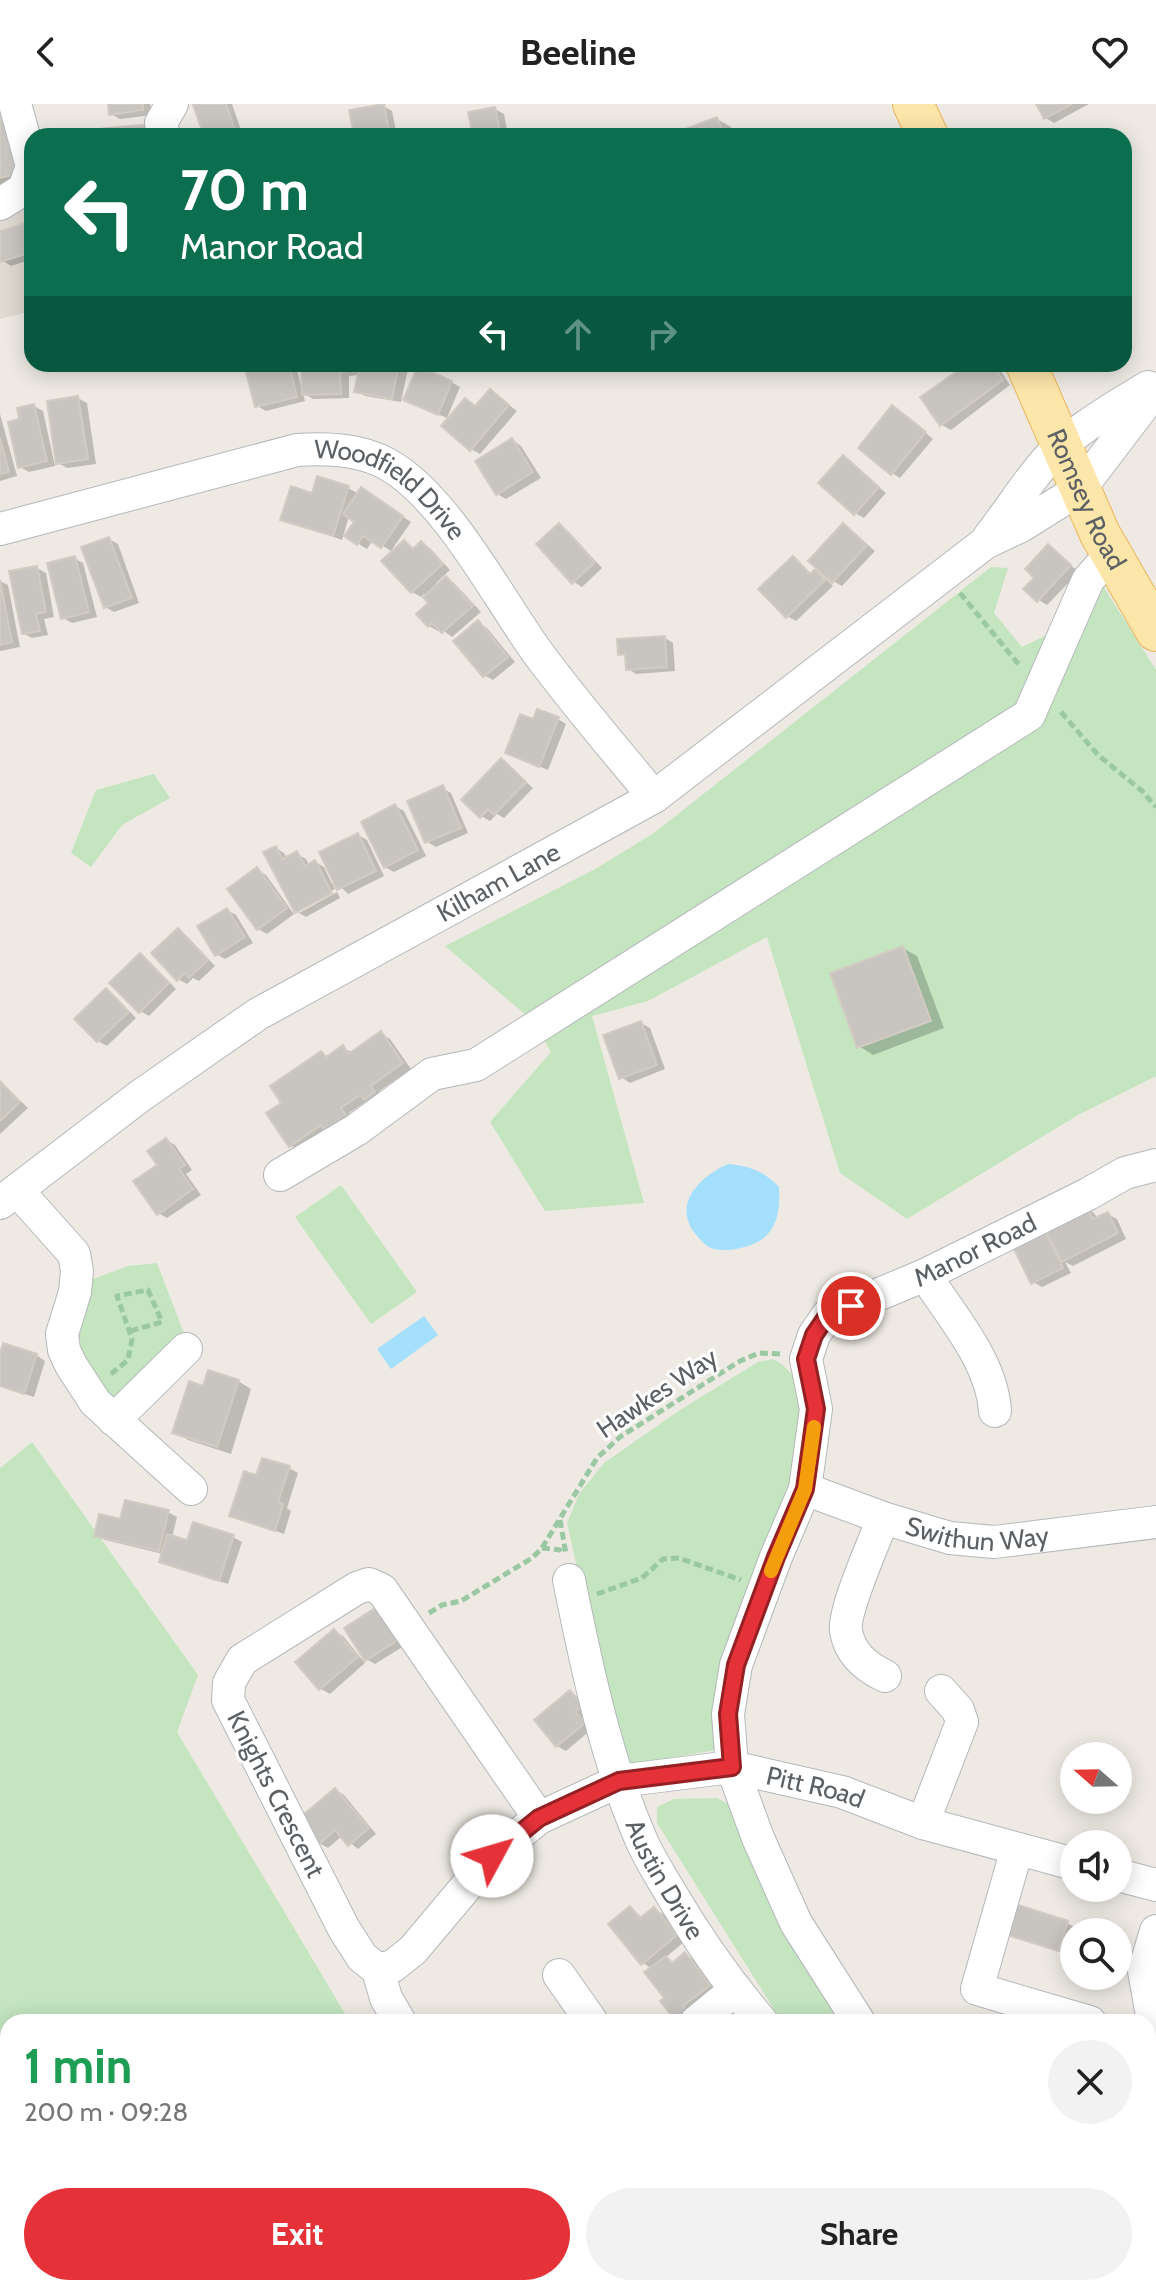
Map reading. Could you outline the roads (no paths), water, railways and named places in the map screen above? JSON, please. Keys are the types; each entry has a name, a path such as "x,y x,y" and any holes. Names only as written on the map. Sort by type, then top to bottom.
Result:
{"main road":[{"path":"913,104 924,128"},
{"name":"Romsey Road","path":"1030,372 1111,554 1156,631"}],"street":[{"path":"15,104 24,137"},
{"path":"162,128 161,123 172,104"},
{"path":"0,204 24,189"},
{"name":"Kilham Lane","path":"985,543 1045,462 1090,422 1156,381"},
{"path":"1080,489 1156,389"},
{"name":"Woodfield Drive","path":"0,529 297,450 338,450 387,464 429,497 536,650 654,797"},
{"name":"Kilham Lane","path":"9,1196 140,1096 258,1014 654,797 985,543 1021,526 1080,489"},
{"path":"280,1175 356,1130 432,1074 476,1065 1029,715 1088,580 1111,554"},
{"name":"Manor Road","path":"805,1489 816,1409 806,1359 814,1335 827,1316 925,1275 1125,1173 1156,1165"},
{"path":"9,1196 74,1254 77,1271 75,1292 62,1334 64,1350 71,1365 89,1393 114,1420 191,1489"},
{"path":"925,1275 974,1351 994,1392 995,1411"},
{"path":"114,1420 186,1349"},
{"path":"805,1489 764,1588 734,1677 728,1714 732,1767 758,1838 796,1923 854,2014"},
{"name":"Swithun Way","path":"805,1489 883,1518 950,1538 994,1542 1156,1522"},
{"path":"883,1518 851,1606 846,1630 861,1662 885,1676"},
{"name":"Austin Drive","path":"570,1580 586,1665 619,1781 644,1847 690,1925 755,2014"},
{"name":"Knights Crescent","path":"378,1970 362,1957 344,1929 228,1700 229,1683 242,1660 357,1588 369,1584 382,1590 539,1818"},
{"path":"923,1823 962,1722 958,1710 941,1691"},
{"name":"Pitt Road","path":"378,1970 393,1966 413,1950 492,1856 539,1818 619,1781 732,1767 842,1792 923,1823 1060,1860"},
{"path":"1017,1849 977,1989 1063,2014"},
{"path":"1132,1879 1156,1885"},
{"path":"1152,2014 1144,1971 1156,1931"},
{"path":"378,1970 386,1998 395,2014"},
{"path":"559,1975 586,2014"},
{"path":"706,2014 735,1990"}],"water":[{"path":"728,1164 756,1170 779,1187 778,1210 772,1228 759,1242 736,1249 717,1250 706,1245 693,1231 687,1209 694,1190 701,1182"},
{"path":"424,1316 438,1335 391,1369 377,1349"}]}
